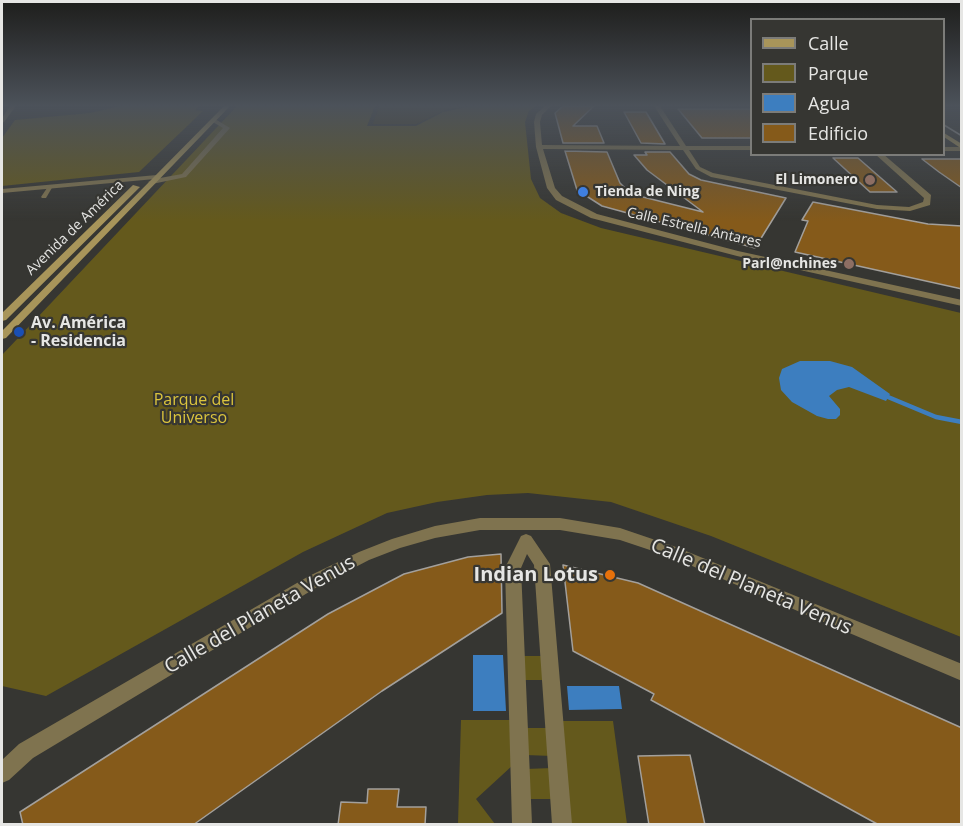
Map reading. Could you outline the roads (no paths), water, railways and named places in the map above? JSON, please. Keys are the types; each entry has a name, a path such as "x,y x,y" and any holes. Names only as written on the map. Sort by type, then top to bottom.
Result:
{"main road":[{"name":"Avenida de América","path":"2,336 183,145"},
{"name":"Avenida de América","path":"2,318 7,309 188,145"}],"street":[{"path":"2,191 184,176 212,145"},
{"path":"539,147 750,148"},
{"name":"Calle Estrella Antares","path":"539,147 551,188 559,198 594,216 737,253 962,303"},
{"path":"684,147 698,168 724,179 877,207 910,209 927,203 928,197 880,156"},
{"path":"945,149 962,148"},
{"name":"Calle del Planeta Venus","path":"2,773 9,759 314,581 364,556 435,532 480,524 560,524 620,534 676,553 962,673"},
{"path":"522,825 513,568 526,540 542,564 562,825"}],"lane":[{"path":"44,197 51,186"}],"water":[{"path":"800,361 830,361 852,367 890,394 886,401 849,387 837,390 829,396 840,409 840,415 836,419 817,416 792,402 781,390 779,378 782,369"},
{"path":"473,655 503,655 506,711 473,711"},
{"path":"567,686 619,686 622,709 569,710"}],"waterway":[{"path":"888,397 936,417 962,422"}],"place":[{"name":"El Limonero","path":"870,180"},
{"name":"Tienda de Ning","path":"583,192"},
{"name":"Parl@nchines","path":"849,264"},
{"name":"Av. América - Residencia","path":"19,332"},
{"name":"Indian Lotus","path":"610,575"}],"park label":[{"name":"Parque del Universo","path":"194,409"}]}
